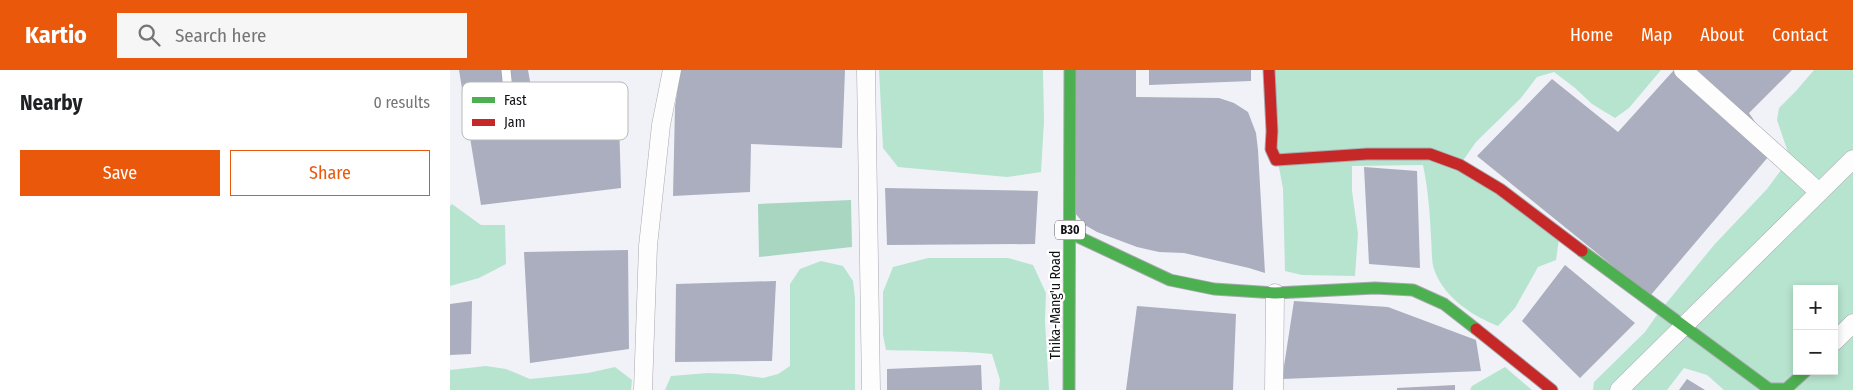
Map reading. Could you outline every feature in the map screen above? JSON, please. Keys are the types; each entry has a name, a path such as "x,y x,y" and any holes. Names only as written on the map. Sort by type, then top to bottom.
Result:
{"main road":[{"name":"Thika-Mang'u Road","path":"1070,70 1070,390"},
{"path":"1269,70 1271,149 1276,160 1367,154 1430,154 1460,165 1500,189 1683,327 1770,388 1786,389 1802,375"},
{"path":"1070,233 1170,280 1214,289 1275,294 1374,288 1413,290 1444,304 1552,390"}],"street":[{"path":"643,390 648,246 661,125 672,70"},
{"path":"866,70 871,390"},
{"path":"1683,70 1819,192"},
{"path":"1619,390 1853,159"},
{"path":"1274,390 1275,294"},
{"path":"1838,338 1853,323"}],"green space":[{"path":"879,70 1043,70 1044,121 1041,172 1007,177 898,167 883,148"},
{"path":"1273,70 1661,70 1629,108 1615,118 1592,104 1554,72 1537,77 1521,98 1476,142 1462,162 1559,239 1556,260 1538,267 1515,308 1498,326 1470,312 1461,305 1446,290 1435,272 1432,260 1428,201 1423,165 1352,166 1352,191 1358,234 1355,276 1302,275 1285,271 1283,189 1276,151"},
{"path":"1814,70 1853,70 1853,390 1724,390 1707,375 1684,368 1667,390 1593,390 1594,382 1645,332 1714,245 1767,189 1790,158 1777,120 1779,108"},
{"path":"851,200 852,247 759,257 758,204"},
{"path":"452,204 481,225 505,225 506,264 479,278 450,286 450,206"},
{"path":"928,258 1008,258 1033,265 1046,293 1045,321 1049,390 999,390 1000,380 992,354 886,350 883,335 883,292 893,267"},
{"path":"821,261 843,266 853,281 855,298 855,390 665,390 671,376 708,373 763,378 778,374 790,366 790,284 800,269"},
{"path":"486,366 506,369 530,379 588,373 615,367 632,380 631,390 450,390 450,370"},
{"path":"1505,367 1532,390 1470,390 1472,386"}],"building":[{"path":"459,70 528,70 530,82 462,82 462,88"},
{"path":"680,70 845,70 842,148 751,144 750,192 673,196 675,107"},
{"path":"1071,70 1136,70 1136,97 1219,98 1234,103 1248,112 1256,133 1258,150 1265,273 1184,253 1159,252 1137,247 1097,232 1085,225 1075,213"},
{"path":"1149,70 1251,70 1251,81 1149,85"},
{"path":"1674,70 1792,70 1749,113 1774,150 1650,296 1477,156 1552,79 1618,132"},
{"path":"470,140 620,140 621,188 481,205"},
{"path":"1364,167 1417,171 1420,268 1369,264"},
{"path":"885,188 1038,191 1035,244 887,245"},
{"path":"628,250 629,349 530,363 524,252"},
{"path":"1565,265 1635,323 1580,378 1522,321"},
{"path":"776,281 772,361 675,362 676,284"},
{"path":"472,301 471,354 450,355 450,304"},
{"path":"1294,301 1388,307 1476,340 1481,371 1282,379"},
{"path":"1137,306 1236,314 1233,390 1126,390"},
{"path":"981,365 982,390 887,390 887,369"},
{"path":"1687,379 1705,390 1679,390"},
{"path":"1455,385 1455,390 1397,390 1397,388"}],"traffic: fast":[{"path":"1069,390 1070,70"},
{"path":"1070,233 1170,280 1214,289 1275,293 1375,288 1413,290 1444,304 1476,329"},
{"path":"1582,251 1769,389 1786,389 1802,375"}],"traffic: jam":[{"path":"1269,70 1271,149 1276,160 1367,154 1430,154 1460,165 1500,189 1582,251"},
{"path":"1476,329 1552,390"}]}
